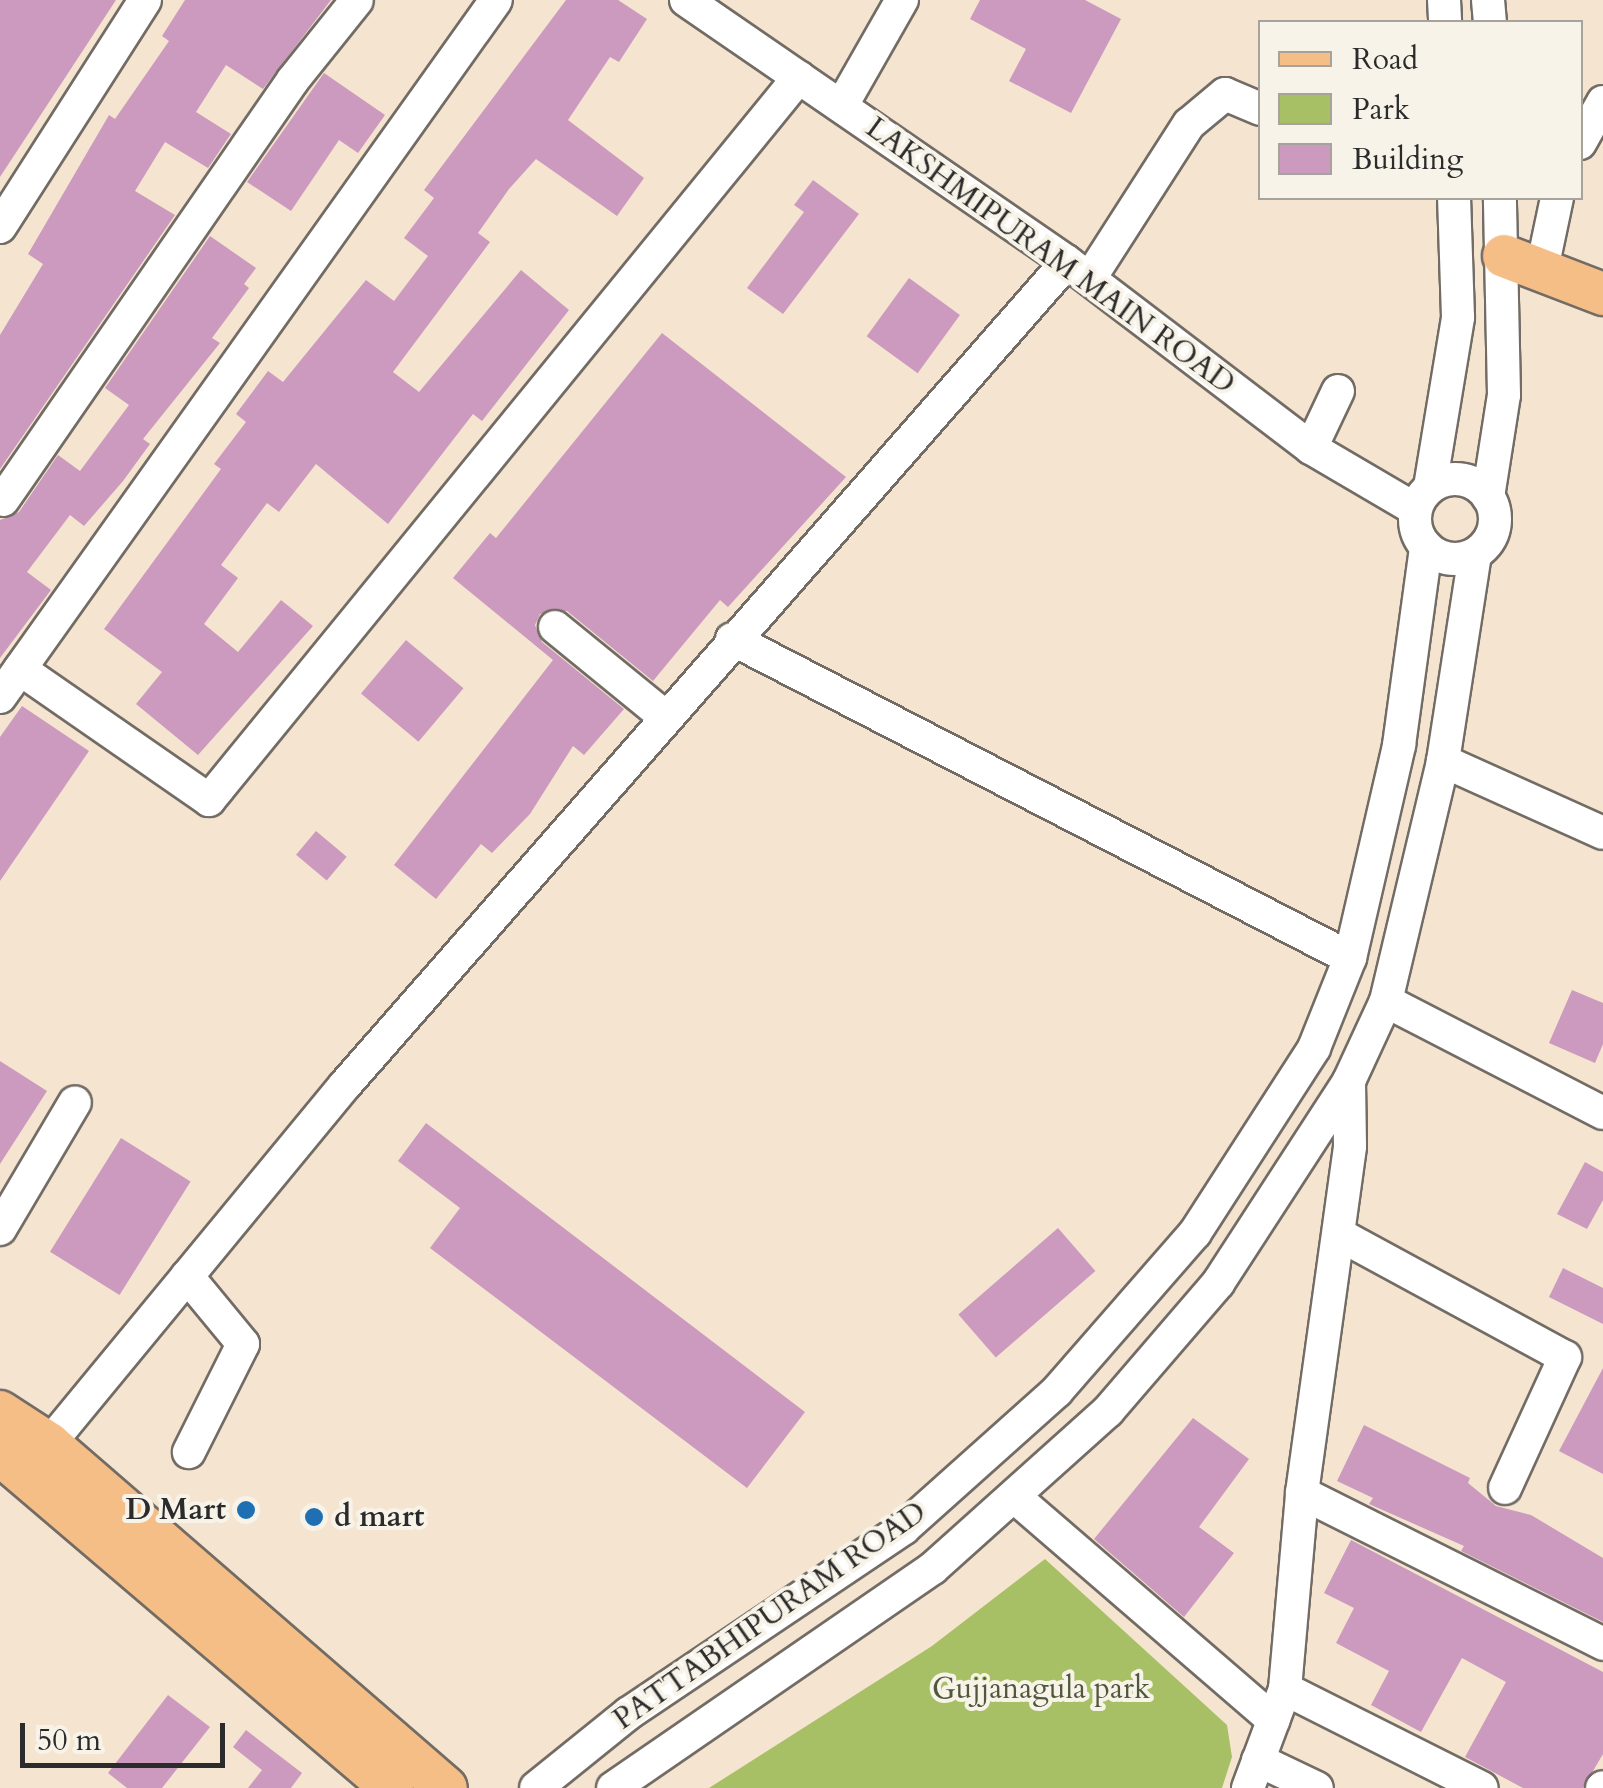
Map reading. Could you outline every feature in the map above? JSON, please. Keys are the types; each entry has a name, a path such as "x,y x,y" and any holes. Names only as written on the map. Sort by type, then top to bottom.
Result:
{"main road":[{"path":"1523,263 1603,294"},
{"path":"0,1412 18,1465 392,1788"},
{"path":"18,1465 446,1788"}],"street":[{"path":"0,227 145,0"},
{"path":"2,500 293,80 357,0"},
{"path":"0,697 496,0"},
{"name":"LAKSHMIPURAM MAIN ROAD","path":"686,0 1078,270 1311,448 1423,498"},
{"path":"842,106 902,0"},
{"path":"20,669 209,800 799,77"},
{"path":"18,1465 187,1276 732,639 1078,270 1189,124 1225,94 1258,108"},
{"path":"1583,138 1603,102"},
{"path":"1454,200 1457,332 1423,498 1426,547 1449,559 1475,554 1495,521 1488,497 1502,432 1523,263 1556,200"},
{"path":"1501,200 1523,263"},
{"path":"1311,448 1338,391"},
{"path":"1423,498 1455,479 1488,497"},
{"name":"PATTABHIPURAM ROAD","path":"536,1788 629,1713 870,1554 1068,1380 1141,1300 1226,1187 1314,1048 1350,958 1382,839 1426,547"},
{"name":"PATTABHIPURAM ROAD","path":"612,1788 862,1621 1016,1498 1170,1344 1348,1081 1386,1001 1443,761 1475,554"},
{"path":"555,627 664,716"},
{"path":"732,639 1350,958"},
{"path":"1443,761 1603,833"},
{"path":"1386,1001 1603,1113"},
{"path":"1317,1788 1253,1774 1285,1689 1302,1493 1340,1234 1348,1081"},
{"path":"0,1229 75,1102"},
{"path":"1340,1234 1566,1357 1506,1488"},
{"path":"187,1276 243,1344 190,1452"},
{"path":"1302,1493 1603,1644"},
{"path":"1016,1498 1273,1720"},
{"path":"1285,1689 1482,1788"}],"green space":[{"name":"Gujjanagula park","path":"1045,1559 1227,1725 1232,1757 1222,1788 709,1788 932,1646"}],"building":[{"path":"0,0 116,0 0,177"},
{"path":"185,0 331,0 263,89 226,65 196,112 231,134 208,168 165,142 135,191 175,215 0,469 0,335 43,264 28,254 109,115 115,119 169,41 162,36"},
{"path":"566,0 618,0 647,19 619,62 610,57 568,120 644,178 617,216 536,159 509,189 478,233 490,242 393,372 419,392 521,270 569,310 482,421 473,414 388,524 316,464 279,512 267,503 221,565 238,578 204,624 238,652 281,600 313,626 198,755 136,704 162,672 104,629 221,469 214,464 246,422 236,414 268,371 283,382 366,280 394,301 428,256 404,238 434,198 424,190"},
{"path":"980,0 1085,0 1121,19 1071,113 1009,81 1026,49 970,19"},
{"path":"324,73 385,115 358,153 339,140 291,211 247,182"},
{"path":"813,180 859,214 783,314 747,288 804,212 794,205"},
{"path":"210,236 256,268 244,284 249,288 212,338 220,343 143,439 150,444 123,481 84,526 70,515 27,572 51,590 0,658 0,520 19,512 58,455 80,471 129,405 105,388"},
{"path":"909,278 960,315 918,373 867,336"},
{"path":"662,333 846,477 728,607 720,600 653,681 567,611 540,614 535,625 542,642 624,709 584,755 573,746 530,814 492,853 481,844 436,899 394,865 553,660 453,578 490,533 496,538"},
{"path":"406,640 463,688 418,742 361,694"},
{"path":"22,706 89,751 0,881 0,737"},
{"path":"316,831 347,857 327,880 296,855"},
{"path":"1572,990 1603,1003 1603,1044 1595,1063 1549,1043"},
{"path":"0,1061 47,1091 0,1164"},
{"path":"426,1123 805,1412 747,1488 430,1248 460,1208 398,1161"},
{"path":"121,1138 191,1181 120,1295 50,1252"},
{"path":"1585,1162 1603,1172 1603,1200 1587,1229 1557,1214"},
{"path":"1058,1228 1095,1271 996,1358 958,1315"},
{"path":"1563,1268 1603,1288 1603,1324 1549,1297"},
{"path":"1603,1368 1603,1474 1559,1451"},
{"path":"1193,1418 1249,1459 1199,1527 1234,1553 1184,1617 1094,1539"},
{"path":"1364,1425 1470,1478 1468,1483 1496,1506 1531,1515 1603,1558 1603,1622 1461,1551 1464,1546 1369,1504 1373,1498 1337,1481"},
{"path":"1351,1540 1603,1672 1603,1754 1583,1788 1523,1788 1465,1757 1506,1682 1462,1658 1421,1732 1371,1705 1389,1671 1336,1643 1354,1608 1324,1593"},
{"path":"168,1695 210,1727 162,1788 127,1788 108,1773"},
{"path":"246,1730 302,1773 291,1788 248,1788 262,1770 233,1747"}],"place":[{"name":"D Mart","path":"246,1510"},
{"name":"d mart","path":"314,1517"}]}
